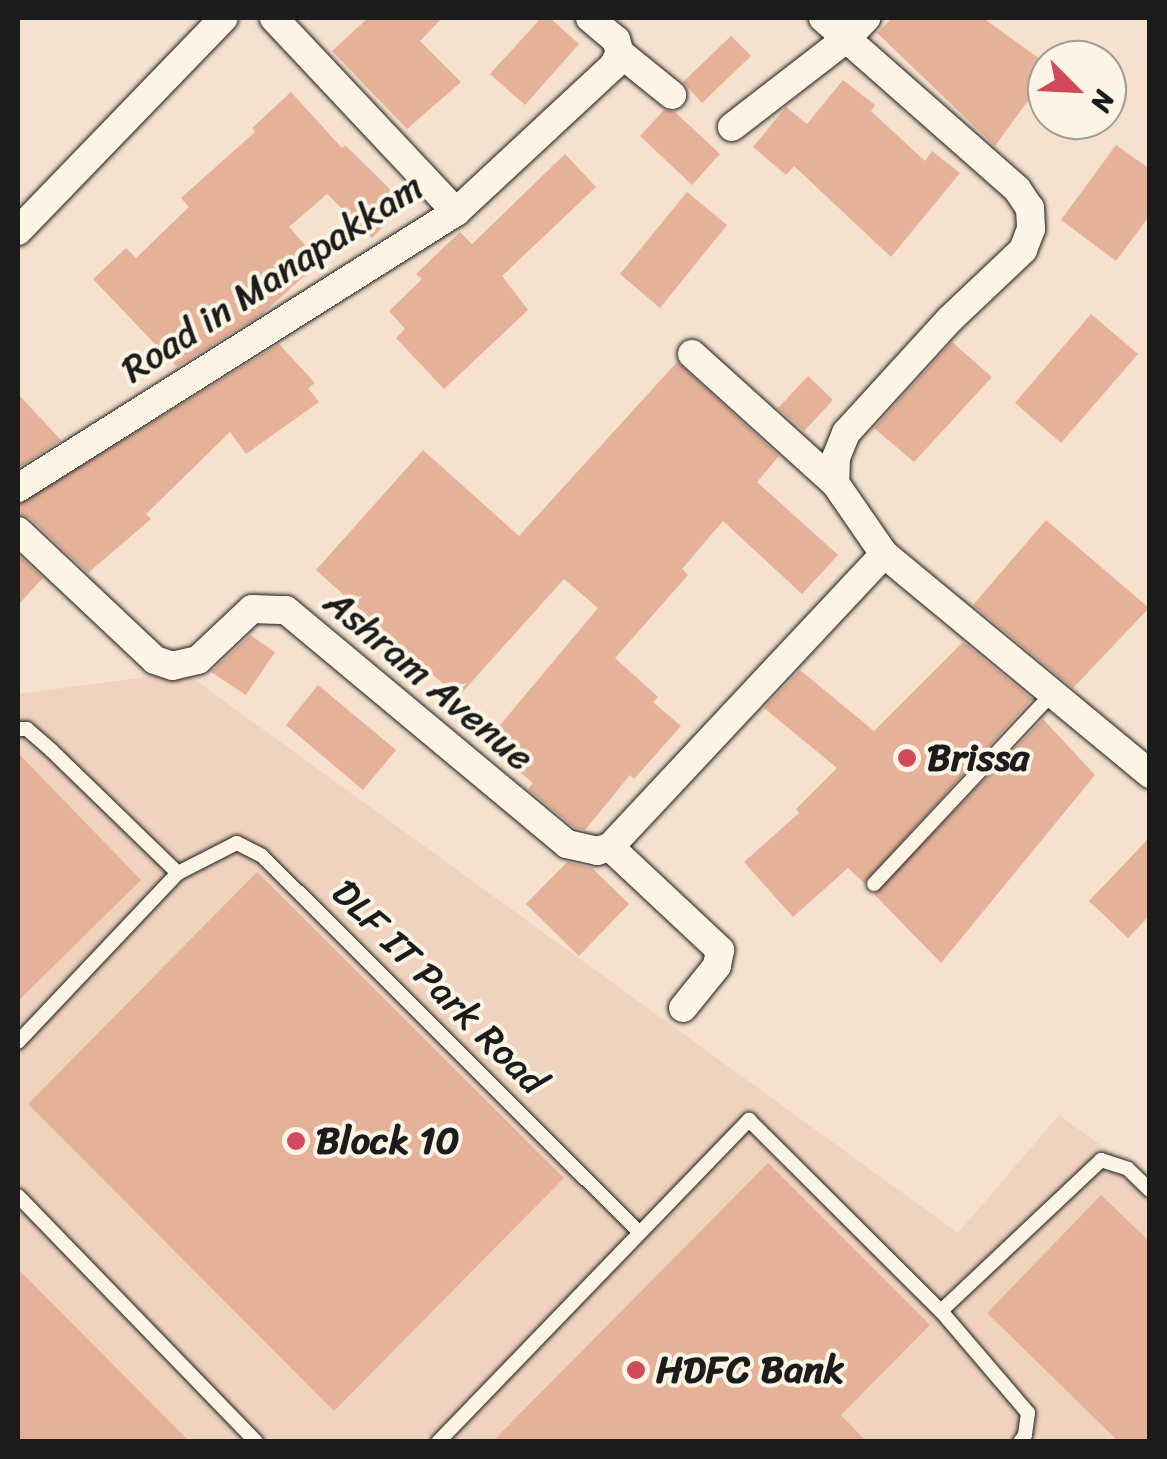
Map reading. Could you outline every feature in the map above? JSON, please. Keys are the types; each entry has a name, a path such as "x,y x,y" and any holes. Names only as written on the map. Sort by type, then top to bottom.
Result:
{"street":[{"path":"18,231 224,18"},
{"name":"Road in Manapakkam","path":"18,488 456,212 274,18"},
{"path":"590,18 616,40 620,53 672,94"},
{"path":"823,18 856,28 1018,189 1030,208 1031,228 1023,250 950,319 846,432 836,458 835,483"},
{"path":"732,127 856,28"},
{"path":"456,212 614,66 620,53"},
{"path":"692,354 835,483 884,554 1150,774"},
{"name":"Ashram Avenue","path":"18,531 155,660 172,666 198,660 252,610 286,610 567,844 587,851 610,847"},
{"path":"683,1008 716,966 720,950 610,847 884,554"}],"lane":[{"path":"874,884 1053,693"},
{"path":"18,729 26,729 51,750 178,874"},
{"name":"DLF IT Park Road","path":"18,1042 178,874 237,843 262,856 638,1231"},
{"path":"438,1442 749,1120 941,1311 1028,1413 1026,1434 1020,1442"},
{"path":"941,1311 1101,1160 1128,1168 1150,1190"},
{"path":"18,1196 256,1442"}],"shaded area":[{"path":"184,672 958,1233 1059,1115 1149,1180 1149,1441 18,1441 18,694"}],"building":[{"path":"368,18 442,18 420,41 461,82 407,129 332,51"},
{"path":"541,18 550,18 579,44 525,105 490,74"},
{"path":"892,18 983,18 1027,50 1027,102 995,146 877,33"},
{"path":"731,36 751,56 702,103 683,82"},
{"path":"843,80 875,105 871,111 925,161 932,151 960,173 891,257 794,166 786,175 753,147 786,107 807,124"},
{"path":"291,92 342,148 345,145 405,204 372,238 327,194 289,227 320,262 262,314 177,367 93,279 126,248 136,258 189,207 181,198 255,132 252,128"},
{"path":"664,110 675,112 720,154 692,185 640,136"},
{"path":"1116,145 1150,169 1150,215 1116,261 1061,220"},
{"path":"565,154 596,187 502,276 528,310 444,389 396,338 405,329 389,311 422,279 416,274 460,232 472,244"},
{"path":"687,192 727,225 660,308 620,274"},
{"path":"1091,314 1138,354 1061,443 1015,403"},
{"path":"952,342 992,377 914,462 874,428"},
{"path":"279,344 315,383 308,388 319,402 246,454 230,432 146,514 151,519 88,573 30,518 18,514 18,505"},
{"path":"677,362 779,456 757,482 838,555 802,594 723,521 682,569 688,575 615,658 658,697 653,702 681,726 634,779 630,775 585,830 575,828 528,789 533,783 485,743 598,608 564,579 458,697 316,570 423,450 519,536"},
{"path":"808,376 833,400 804,431 778,408"},
{"path":"18,394 61,440 18,468"},
{"path":"1046,520 1149,608 1073,688 973,605"},
{"path":"18,555 43,578 18,605"},
{"path":"250,635 275,652 246,695 211,672"},
{"path":"963,642 1032,699 864,883 848,868 793,917 744,862 799,813 796,809 837,768 764,708 800,670 874,731"},
{"path":"318,685 396,750 363,790 286,725"},
{"name":"Brissa","path":"1043,719 1095,775 941,963 874,894"},
{"path":"18,753 141,880 18,1001"},
{"path":"1150,837 1150,915 1128,938 1089,901"},
{"path":"567,862 592,868 629,904 579,956 526,904"},
{"name":"Block 10","path":"257,872 564,1178 334,1411 28,1104"},
{"path":"768,1163 930,1325 841,1415 867,1442 492,1442"},
{"path":"1101,1195 1150,1242 1150,1442 1119,1442 987,1313"},
{"path":"18,1269 190,1442 18,1442"}],"place":[{"name":"Brissa","path":"907,758"},
{"name":"Block 10","path":"296,1141"},
{"name":"HDFC Bank","path":"636,1370"}]}
